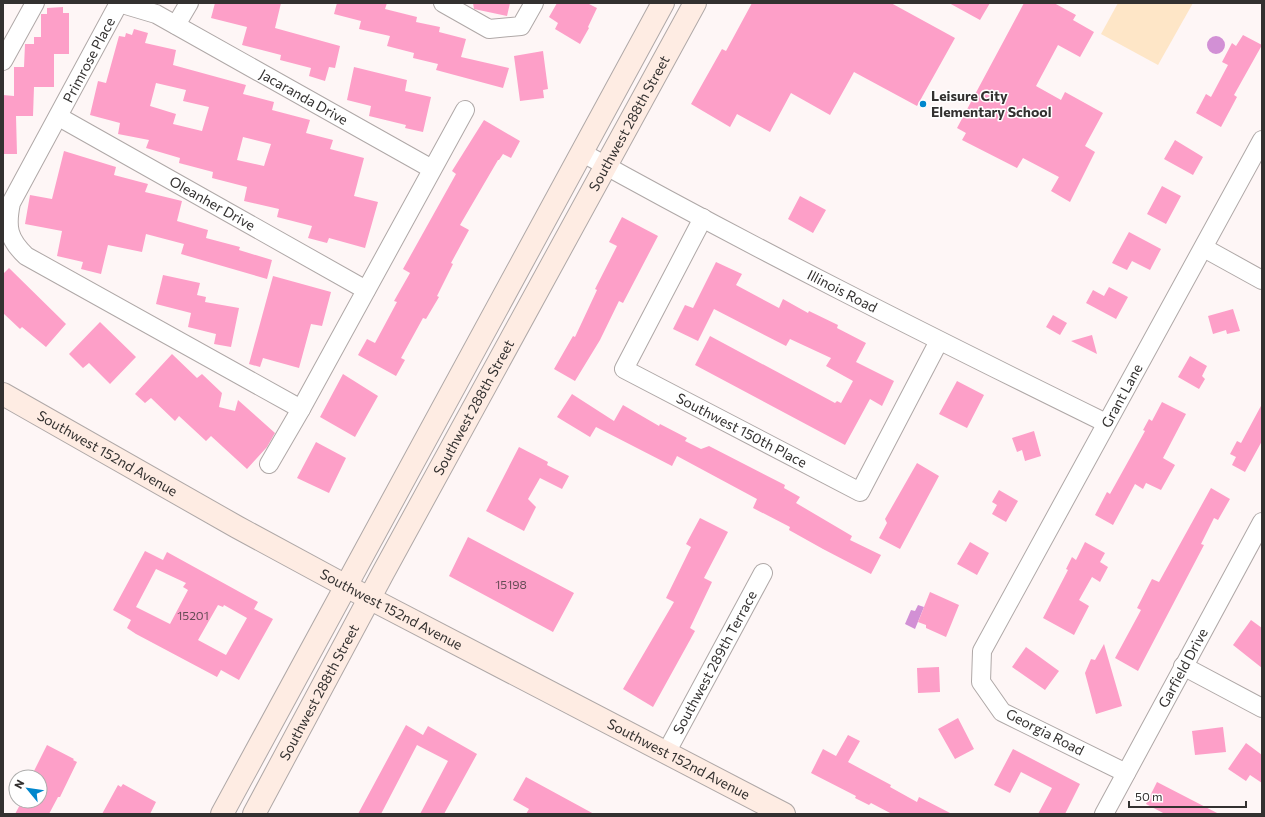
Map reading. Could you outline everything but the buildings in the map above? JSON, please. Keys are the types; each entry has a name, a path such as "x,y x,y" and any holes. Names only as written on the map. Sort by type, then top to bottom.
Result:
{"main road":[{"name":"Southwest 288th Street","path":"222,814 663,3"},
{"name":"Southwest 288th Street","path":"254,814 370,598 607,167 695,3"},
{"name":"Southwest 152nd Avenue","path":"3,394 237,527 346,586 784,814"}],"street":[{"path":"3,61 35,3"},
{"name":"Jacaranda Drive","path":"119,3 156,14 432,169"},
{"name":"Primrose Place","path":"119,3 59,117 11,203 8,219 10,234 16,247 26,256 301,409"},
{"path":"176,25 190,3"},
{"path":"442,3 489,29 521,26 534,3"},
{"path":"269,464 301,409 465,110"},
{"name":"Oleanher Drive","path":"59,117 366,290"},
{"name":"Grant Lane","path":"982,651 1262,140"},
{"name":"Illinois Road","path":"581,152 703,218 940,341 1106,423"},
{"name":"Southwest 150th Place","path":"703,218 624,369 860,492 940,341"},
{"path":"1204,248 1262,280"},
{"name":"Garfield Drive","path":"1104,814 1262,522"},
{"name":"Southwest 289th Terrace","path":"666,753 763,572"},
{"name":"Georgia Road","path":"982,651 981,682 1002,712 1126,773"},
{"path":"1183,666 1262,708"}],"shaded area":[{"path":"1118,3 1193,3 1158,65 1101,34"},
{"path":"1212,36 1220,36 1225,41 1223,52 1220,54 1212,54 1207,49 1207,41"},
{"path":"918,605 924,607 915,629 905,624 911,610 915,611"}],"place":[{"name":"Leisure City Elementary School","path":"923,104"}]}
